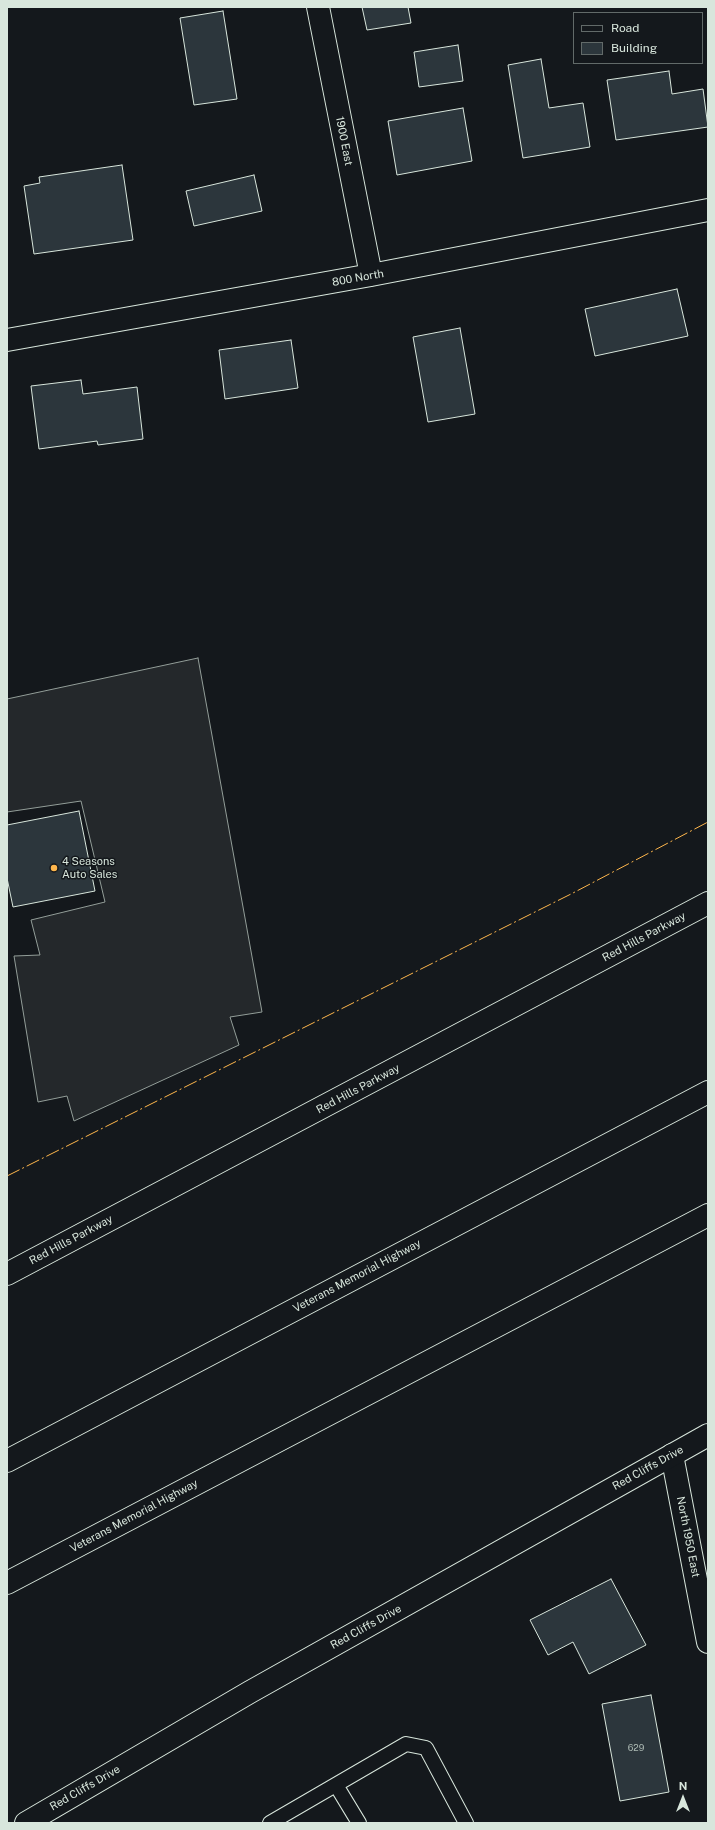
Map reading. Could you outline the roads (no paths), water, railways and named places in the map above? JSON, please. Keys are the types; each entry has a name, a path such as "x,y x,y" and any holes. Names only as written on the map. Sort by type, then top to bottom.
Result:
{"main road":[{"name":"1900 East","path":"318,7 371,275"},
{"name":"800 North","path":"7,340 371,275 708,210"},
{"name":"Red Hills Parkway","path":"7,1274 708,903"},
{"name":"Veterans Memorial Highway","path":"7,1461 708,1092"},
{"name":"Veterans Memorial Highway","path":"7,1583 708,1215"},
{"name":"Red Cliffs Drive","path":"26,1823 250,1692 708,1435"},
{"name":"North 1950 East","path":"672,1455 708,1642"}],"lane":[{"path":"270,1823 406,1744 426,1748 466,1823"},
{"path":"336,1785 359,1823"}],"place":[{"name":"4 Seasons Auto Sales","path":"54,868"}]}
